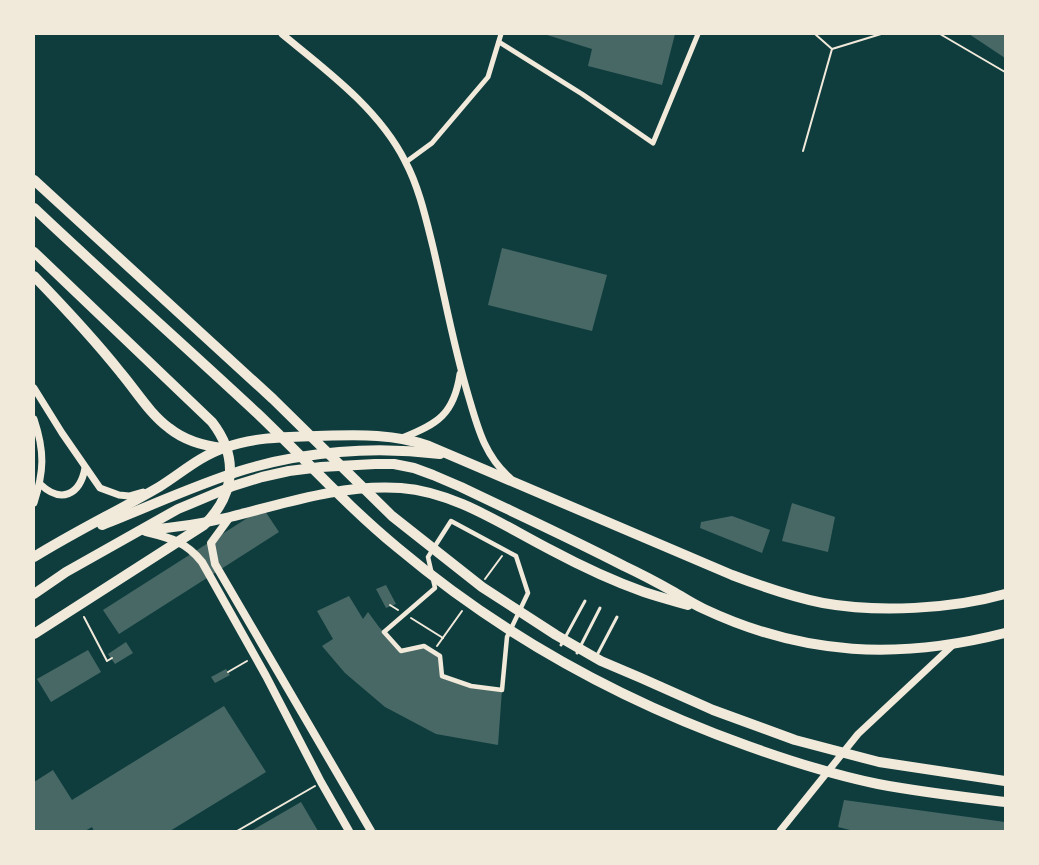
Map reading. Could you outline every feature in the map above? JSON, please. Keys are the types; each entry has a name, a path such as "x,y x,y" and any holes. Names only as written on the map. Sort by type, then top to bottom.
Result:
{"highway":[{"path":"34,180 273,399 392,516 482,587 556,635 601,661 713,710 796,740 880,762 1005,781"},
{"path":"34,208 259,415 370,525 432,576 511,632 592,679 633,700 747,746 877,784 1005,802"},
{"path":"34,252 205,414 217,429 225,444 229,459 229,482 220,506 199,530 34,634"},
{"path":"34,276 70,313 168,428 185,438 223,448"},
{"path":"34,557 223,448 241,442 272,438 357,436 402,438 414,441 759,585 802,598 841,605 900,608 943,606 994,598 1005,594"},
{"path":"57,543 219,478 282,460 316,455 381,450 417,451 453,456"},
{"path":"34,594 66,572 178,509 233,486 289,471 394,464 427,472 461,487 616,562 701,608 751,629 817,646 842,649 888,650 954,644 1005,633"},
{"path":"140,530 174,528 230,517 282,502 326,494 372,488 402,488 438,496 485,515 551,550 630,587 701,608"},
{"path":"994,598 1005,590"}],"main road":[{"path":"230,517 211,543 215,564 371,831"},
{"path":"140,530 162,535 188,546 207,570 256,656 321,782 349,831"},
{"path":"207,570 215,564"}],"street":[{"path":"282,34 368,109 384,128 406,162 428,229 461,371 483,442 500,469 516,483"},
{"path":"406,162 432,142 488,77 501,34"},
{"path":"499,42 582,94 653,143 698,34"},
{"path":"402,438 434,424 443,416 452,403 458,389 461,371"},
{"path":"34,388 85,468 100,488 118,495 138,494 167,482"},
{"path":"34,419 40,438 43,469 34,504"},
{"path":"40,484 46,489 62,495 73,492 80,486 85,468"},
{"path":"450,521 516,556 528,593 507,637 502,690 471,686 442,676 440,656 424,646 401,651 384,632 436,588 428,557 450,521"},
{"path":"780,831 858,734 954,644"}],"lane":[{"path":"561,645 585,601"},
{"path":"577,653 600,608"},
{"path":"594,662 617,617"}],"path":[{"path":"815,34 832,49"},
{"path":"832,49 882,34"},
{"path":"940,34 1005,72"},
{"path":"803,151 832,49"},
{"path":"390,605 443,638"},
{"path":"84,617 107,661 112,658"},
{"path":"228,672 256,656"},
{"path":"237,831 321,782"}],"building":[{"path":"544,34 675,34 662,85 588,66 592,49"},
{"path":"969,34 1005,34 1005,58"},
{"path":"502,248 607,275 592,331 488,305"},
{"path":"792,503 835,517 828,552 782,541"},
{"path":"263,508 279,532 119,634 103,610"},
{"path":"732,516 770,530 762,553 700,528 701,522"},
{"path":"386,585 396,604 386,608 376,589"},
{"path":"349,596 363,619 368,612 401,651 424,646 440,656 442,676 471,686 502,690 498,745 436,734 385,707 345,673 322,646 333,639 317,611"},
{"path":"126,642 133,653 115,664 108,654"},
{"path":"88,650 101,672 51,702 37,679"},
{"path":"226,669 230,675 215,683 211,677"},
{"path":"224,706 266,772 170,831 94,831 92,827 85,831 34,831 34,782 53,770 72,800"},
{"path":"844,800 1005,822 1005,831 854,831 838,827"},
{"path":"301,802 318,831 251,831"}]}
